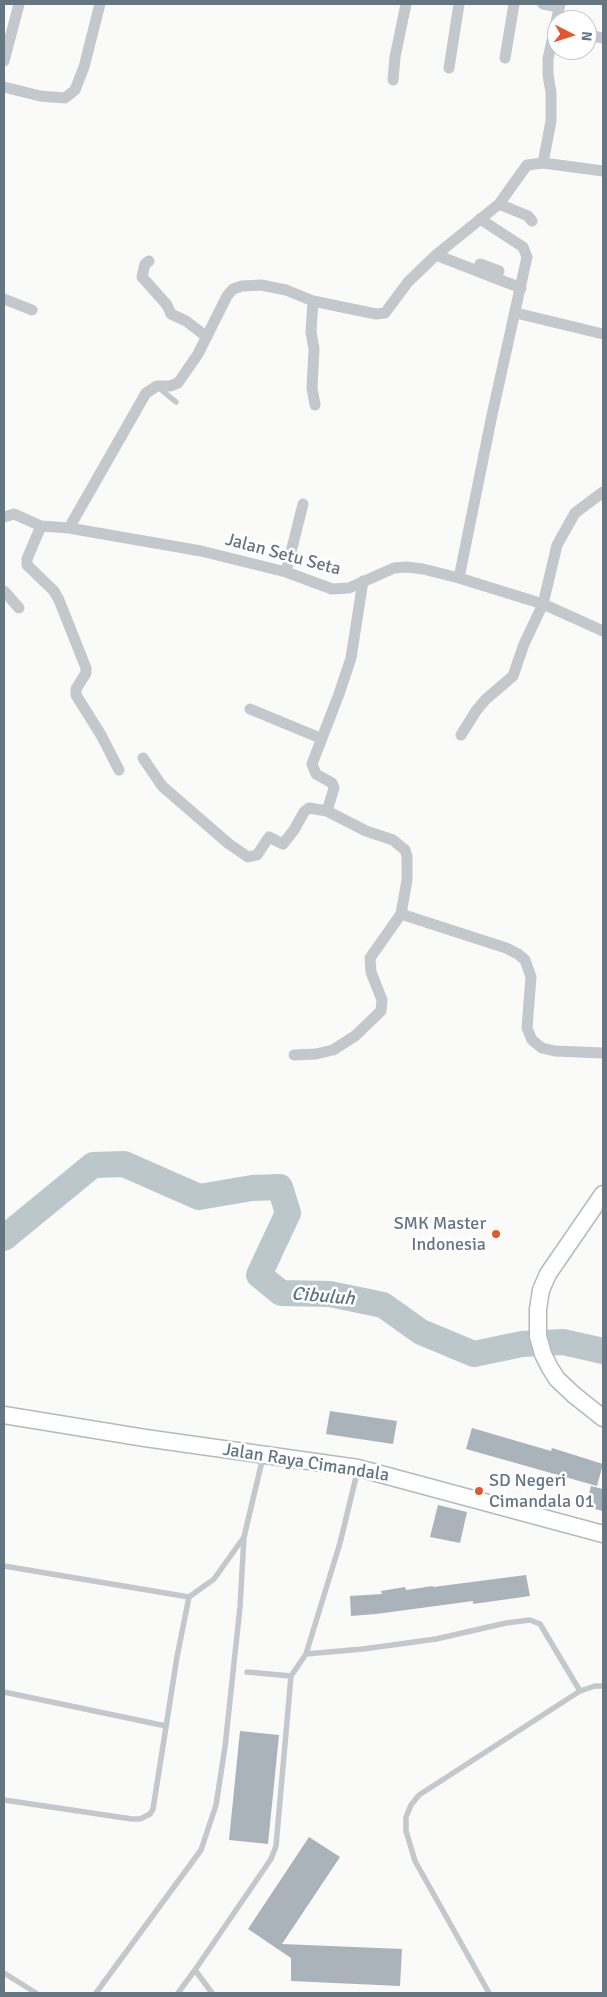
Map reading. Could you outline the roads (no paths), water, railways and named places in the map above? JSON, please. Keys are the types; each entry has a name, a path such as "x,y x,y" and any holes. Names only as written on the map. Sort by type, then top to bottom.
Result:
{"street":[{"path":"4,62 19,4"},
{"path":"4,87 40,96 65,98 75,90 84,67 100,4"},
{"path":"393,80 406,4"},
{"path":"450,68 459,4"},
{"path":"505,58 514,4"},
{"path":"543,4 559,5"},
{"path":"544,163 550,121 551,92 548,60"},
{"path":"69,528 146,393 157,386 170,386 178,383 198,354 227,296 233,289 261,284 286,290 313,301 376,314 385,313 408,282 438,253 499,204 527,165 544,163 603,171"},
{"path":"499,204 528,216 532,221"},
{"path":"459,578 527,257 526,250 480,219"},
{"path":"438,253 499,271"},
{"path":"438,253 521,288"},
{"path":"149,261 143,268 142,276 167,305 172,314 186,321 207,336"},
{"path":"4,299 32,310"},
{"path":"313,301 311,332 314,349 312,388 315,405"},
{"path":"516,313 603,334"},
{"path":"461,735 485,700 513,676 524,644 543,604 557,545 575,513 603,492"},
{"path":"286,572 303,504"},
{"name":"Jalan Setu Seta","path":"4,517 14,514 40,526 69,528 192,549 286,572 332,589 349,588 394,568 407,567 459,578 543,604 603,631"},
{"path":"40,526 27,559 27,564 54,591 59,600 86,668 86,673 76,689 76,695 101,735 119,770"},
{"path":"327,811 334,788 332,783 316,774 312,764 351,658 363,581"},
{"path":"4,591 19,608"},
{"path":"250,709 320,738"},
{"path":"143,758 162,786 229,844 248,857 257,854 269,837 282,844 294,830 304,812 309,808 327,811 366,831 393,840 405,850 407,856 407,880 401,914 370,958 371,972 382,1000 382,1011 355,1036 333,1050 316,1054 294,1055"},
{"path":"401,914 518,954 525,960 531,977 527,1028 532,1040 542,1048 554,1051 603,1053"},
{"path":"603,1194 548,1274 541,1290 538,1309 538,1336 543,1354 557,1379 603,1418"},
{"name":"Jalan Raya Cimandala","path":"4,1415 358,1468 603,1534"}],"lane":[{"path":"157,386 176,402"},
{"path":"96,1993 201,1850 216,1805 225,1748 240,1607 244,1537 264,1455"},
{"path":"178,1993 272,1859 276,1846 291,1676 306,1654 340,1543 358,1468"},
{"path":"4,1800 132,1819 144,1818 153,1809 189,1597 214,1579 244,1537"},
{"path":"4,1566 189,1597"},
{"path":"306,1654 363,1649 436,1639 506,1623 530,1620 540,1624 580,1691"},
{"path":"247,1672 291,1676"},
{"path":"489,1993 415,1861 406,1831 406,1817 411,1805 419,1795 580,1691 595,1686 603,1686"},
{"path":"4,1692 166,1726"},
{"path":"195,1970 212,1993"},
{"path":"4,1973 36,1993"}],"waterway":[{"name":"Cibuluh","path":"4,1238 93,1165 124,1164 199,1197 252,1188 280,1187 288,1213 259,1275 281,1293 330,1294 383,1305 421,1332 474,1354 522,1344 563,1342 603,1351"}],"place":[{"name":"SMK Master Indonesia","path":"496,1234"},
{"name":"SD Negeri Cimandala 01","path":"479,1491"}]}
